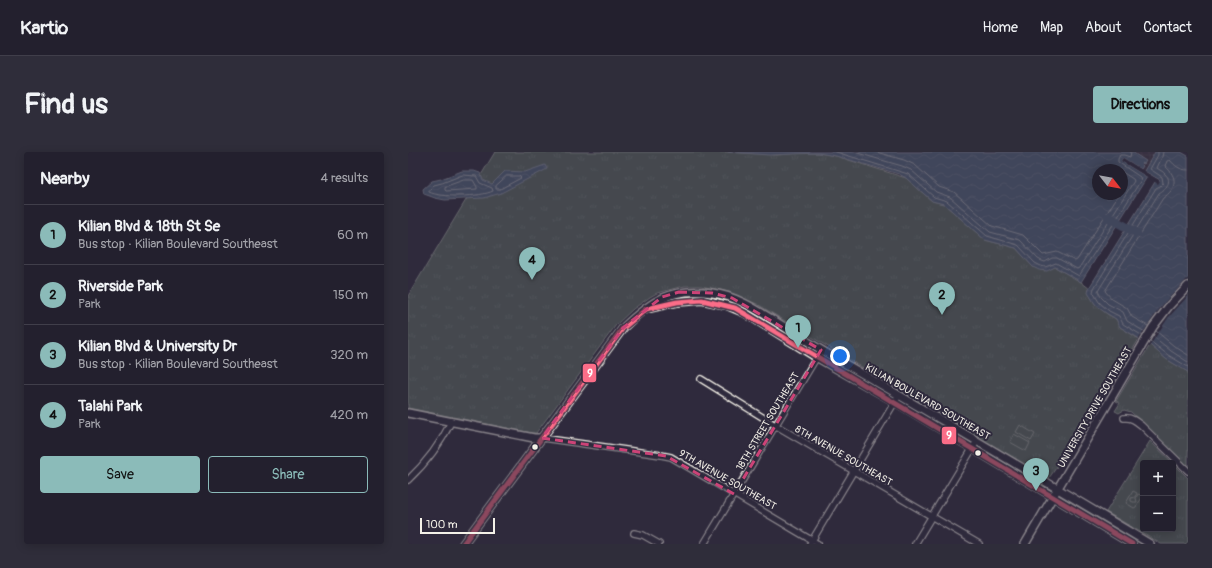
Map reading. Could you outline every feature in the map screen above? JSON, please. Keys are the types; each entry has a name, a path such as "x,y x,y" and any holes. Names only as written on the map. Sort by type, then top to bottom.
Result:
{"street":[{"name":"UNIVERSITY DRIVE SOUTHEAST","path":"1025,544 1153,326 1188,286"},
{"name":"KILIAN BOULEVARD SOUTHEAST","path":"646,309 662,297 678,292 694,291 732,298 752,308 821,350 977,440 1150,544"},
{"name":"KILIAN BOULEVARD SOUTHEAST","path":"646,309 702,300 726,304 745,313 816,357 1133,544"},
{"path":"463,544 614,339 630,321 646,309"},
{"name":"18TH STREET SOUTHEAST","path":"704,544 821,350"},
{"name":"8TH AVENUE SOUTHEAST","path":"701,379 775,425 979,544"},
{"path":"811,542 899,395"},
{"name":"9TH AVENUE SOUTHEAST","path":"408,413 534,438 550,438 666,456 734,494 811,542 818,544"},
{"path":"1124,418 1128,417 1142,426 1188,470"},
{"path":"408,480 427,459 448,429 451,422"},
{"path":"915,544 977,440"},
{"path":"634,533 643,534 659,544"},
{"path":"1133,544 1138,536"}],"highlighted area":[{"path":"679,292 712,293 732,298 821,350 734,494 666,456 542,438 623,328 662,297"}],"shaded area":[{"path":"1132,152 1155,152 1144,171 1141,169 1143,166 1141,165 1146,161"}],"green space":[{"path":"495,152 728,152 777,155 818,153 836,156 906,178 932,201 944,204 985,240 1016,248 1033,267 1044,271 1055,267 1081,282 1090,289 1089,294 1096,305 1116,319 1120,327 1139,339 1106,394 1104,394 1079,435 1049,478 1041,475 757,304 729,292 701,286 685,286 657,293 633,309 616,325 536,433 408,408 408,296"},
{"path":"690,294 721,297 746,307 810,346 809,349 743,311 685,298 684,296"},
{"path":"1150,345 1166,359 1188,372 1188,466 1131,412 1124,410 1119,413 1115,411 1120,403 1116,401"},
{"path":"905,402 967,439 967,442 903,403"},
{"path":"1020,425 1035,434 1031,441 1016,432"},
{"path":"1014,434 1030,443 1026,451 1010,442"},
{"path":"1150,441 1170,460 1140,460 1140,532 1106,512"},
{"path":"983,448 1045,485 1046,488 981,449"},
{"path":"1176,466 1188,478 1188,544 1161,544 1140,532 1176,532"},
{"path":"1133,491 1137,493 1135,497 1131,498 1131,501 1137,502 1136,498 1138,494 1140,495 1140,501 1136,507 1134,508 1126,503"},
{"path":"1065,498 1130,535 1130,538 1064,500"}],"water":[{"path":"728,152 1132,152 1146,161 1144,164 1141,164 1143,166 1141,169 1123,158 1121,161 1126,164 1092,164 1092,200 1128,200 1128,165 1147,177 1081,282 1055,267 1047,271 1039,270 1033,267 1016,248 985,240 944,204 932,201 906,178 899,174 836,156 818,153 769,155"},
{"path":"1155,152 1181,152 1188,156 1188,372 1166,359 1150,345 1120,327 1116,319 1097,306 1088,293 1089,288 1155,182 1158,183 1160,180 1144,171"},
{"path":"545,165 547,169 501,193 484,198 445,200 424,194 423,189 432,181 462,171 474,171 480,173 483,180 492,184 505,171 525,172"}],"pier":[{"path":"1123,158 1160,181 1158,184 1153,181 1154,180 1121,161"},
{"path":"1188,278 1188,296 1168,318 1149,347 1138,340 1164,303"}],"waterway":[{"path":"1108,217 1137,233"}],"transit line":[{"name":"9","path":"463,544 623,328 646,309 677,302 702,300 735,308 1132,544"}],"place":[{"name":"Talahi Park","path":"532,280"},
{"name":"Riverside Park","path":"942,315"},
{"name":"Kilian Blvd & 18th St Se","path":"798,348"},
{"name":"Kilian Blvd & University Dr","path":"1036,491"}]}
